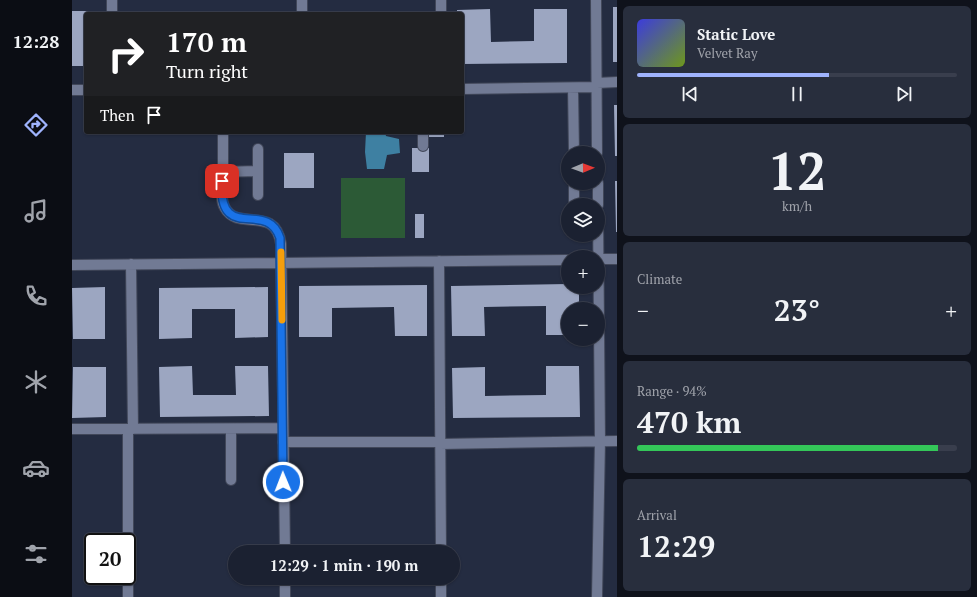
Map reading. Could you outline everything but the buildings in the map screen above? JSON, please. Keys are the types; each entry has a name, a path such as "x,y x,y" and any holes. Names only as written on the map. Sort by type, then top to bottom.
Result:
{"street":[{"path":"112,0 112,12"},
{"path":"302,0 302,12"},
{"path":"441,0 441,12"},
{"path":"596,0 598,146"},
{"path":"464,89 573,88 617,82"},
{"path":"573,88 574,146"},
{"path":"72,90 84,90"},
{"path":"223,134 222,191 224,207 228,213 234,216 264,221 275,227 280,238 282,262 285,545"},
{"path":"423,134 423,146"},
{"path":"258,149 258,195"},
{"path":"223,172 258,171"},
{"path":"605,259 617,259"},
{"path":"72,265 561,260"},
{"path":"439,261 441,545"},
{"path":"128,597 128,456 130,429 131,264"},
{"path":"597,597 600,441 598,294"},
{"path":"72,429 283,428"},
{"path":"231,429 231,480"},
{"path":"283,442 440,443 617,441"},
{"path":"285,585 286,597"},
{"path":"441,585 442,597"}],"green space":[{"path":"341,178 405,178 405,238 341,238"}],"water":[{"path":"366,134 386,134 386,136 399,139 400,153 387,155 384,169 367,169 365,152"}],"slow traffic":[{"path":"281,252 282,320"}],"route":[{"path":"222,181 222,199 224,207 228,213 241,218 269,223 275,227 280,238 282,262 283,482"}]}
